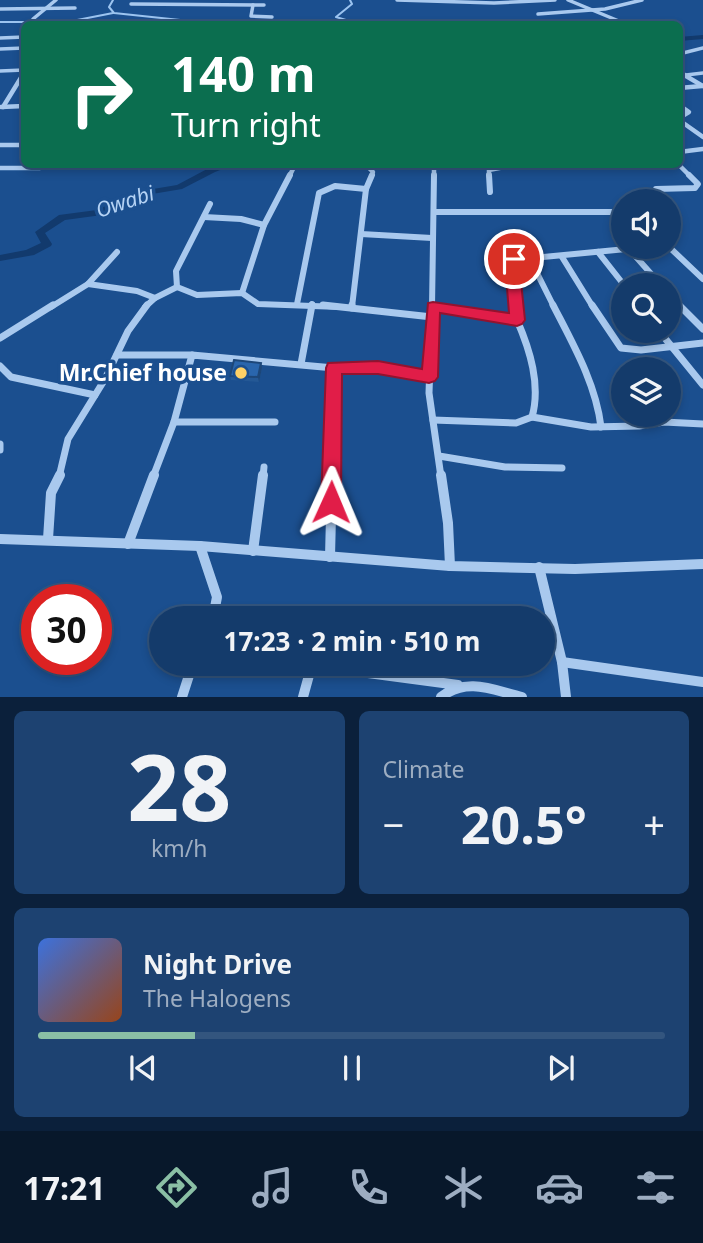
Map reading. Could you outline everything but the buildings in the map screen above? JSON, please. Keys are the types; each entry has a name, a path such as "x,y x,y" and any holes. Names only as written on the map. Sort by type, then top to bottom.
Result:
{"street":[{"path":"33,19 57,0"},
{"path":"159,5 163,0"},
{"path":"221,6 222,0"},
{"path":"397,0 521,3 555,0"},
{"path":"568,0 620,21"},
{"path":"631,0 639,1"},
{"path":"538,14 596,10 639,1"},
{"path":"131,4 264,5"},
{"path":"253,5 251,16 272,17"},
{"path":"0,9 75,8"},
{"path":"0,38 21,37"},
{"path":"18,49 21,43"},
{"path":"0,49 21,48"},
{"path":"683,53 703,48"},
{"path":"0,71 21,71"},
{"path":"683,73 703,86 683,88"},
{"path":"686,75 703,73"},
{"path":"2,107 21,76"},
{"path":"2,107 21,106"},
{"path":"683,122 703,137"},
{"path":"0,145 21,145"},
{"path":"683,152 703,149"},
{"path":"0,168 40,168"},
{"path":"352,308 366,189 372,171 364,168"},
{"path":"434,168 433,307 429,377 441,488 448,523 450,566"},
{"path":"489,192 489,170 499,168"},
{"path":"656,189 695,188 698,184 695,179 683,168"},
{"path":"242,293 264,225 293,169"},
{"path":"297,304 319,193 337,186 366,189"},
{"path":"177,287 176,271 210,204"},
{"path":"435,212 611,212"},
{"path":"204,217 241,219 264,225"},
{"path":"361,234 432,238"},
{"path":"532,418 537,402 531,367 517,320 512,260 611,251"},
{"path":"0,338 88,284 117,252"},
{"path":"598,252 615,273"},
{"path":"562,257 621,348 640,350 703,343"},
{"path":"536,258 538,275 579,355 599,408 601,427"},
{"path":"681,258 703,279"},
{"path":"638,259 650,273"},
{"path":"88,284 137,291 155,298"},
{"path":"177,287 197,295 242,293 258,304 312,304 432,317"},
{"path":"48,540 51,493 62,470 66,447 128,331 155,298 177,287"},
{"path":"301,364 312,304"},
{"path":"433,307 517,320"},
{"path":"681,307 703,329"},
{"path":"668,343 703,385"},
{"path":"117,355 192,355 334,368 378,368 429,377"},
{"path":"128,544 174,422 192,355"},
{"path":"0,366 11,377 95,395"},
{"path":"330,557 334,368"},
{"path":"433,421 516,423 532,418 572,426 601,427 664,422 703,424"},
{"path":"174,422 275,422"},
{"path":"0,444 0,450"},
{"path":"439,456 505,467 562,468"},
{"path":"253,551 264,467"},
{"path":"0,539 200,546 450,566 703,564"},
{"path":"200,546 217,597 215,606"},
{"path":"539,567 562,662 566,697"},
{"path":"562,662 703,682"},
{"path":"182,697 189,676"},
{"path":"303,697 309,676"},
{"path":"384,676 458,685 482,685 500,693 522,697"},
{"path":"441,697 458,685"}],"waterway":[{"path":"113,0 109,7 114,13 190,21"},
{"path":"349,21 336,17 352,4 350,0"},
{"path":"72,21 113,13"},
{"path":"0,22 21,22"},
{"name":"Owabi","path":"683,39 703,37"},
{"name":"Owabi","path":"0,258 41,248 47,244 40,232 62,217 99,213 138,194 179,187 219,168"}],"place":[{"name":"Mr.Chief house","path":"241,373"}],"route":[{"path":"331,502 334,368 364,366 429,377 433,307 517,320 512,263 514,259"}]}
